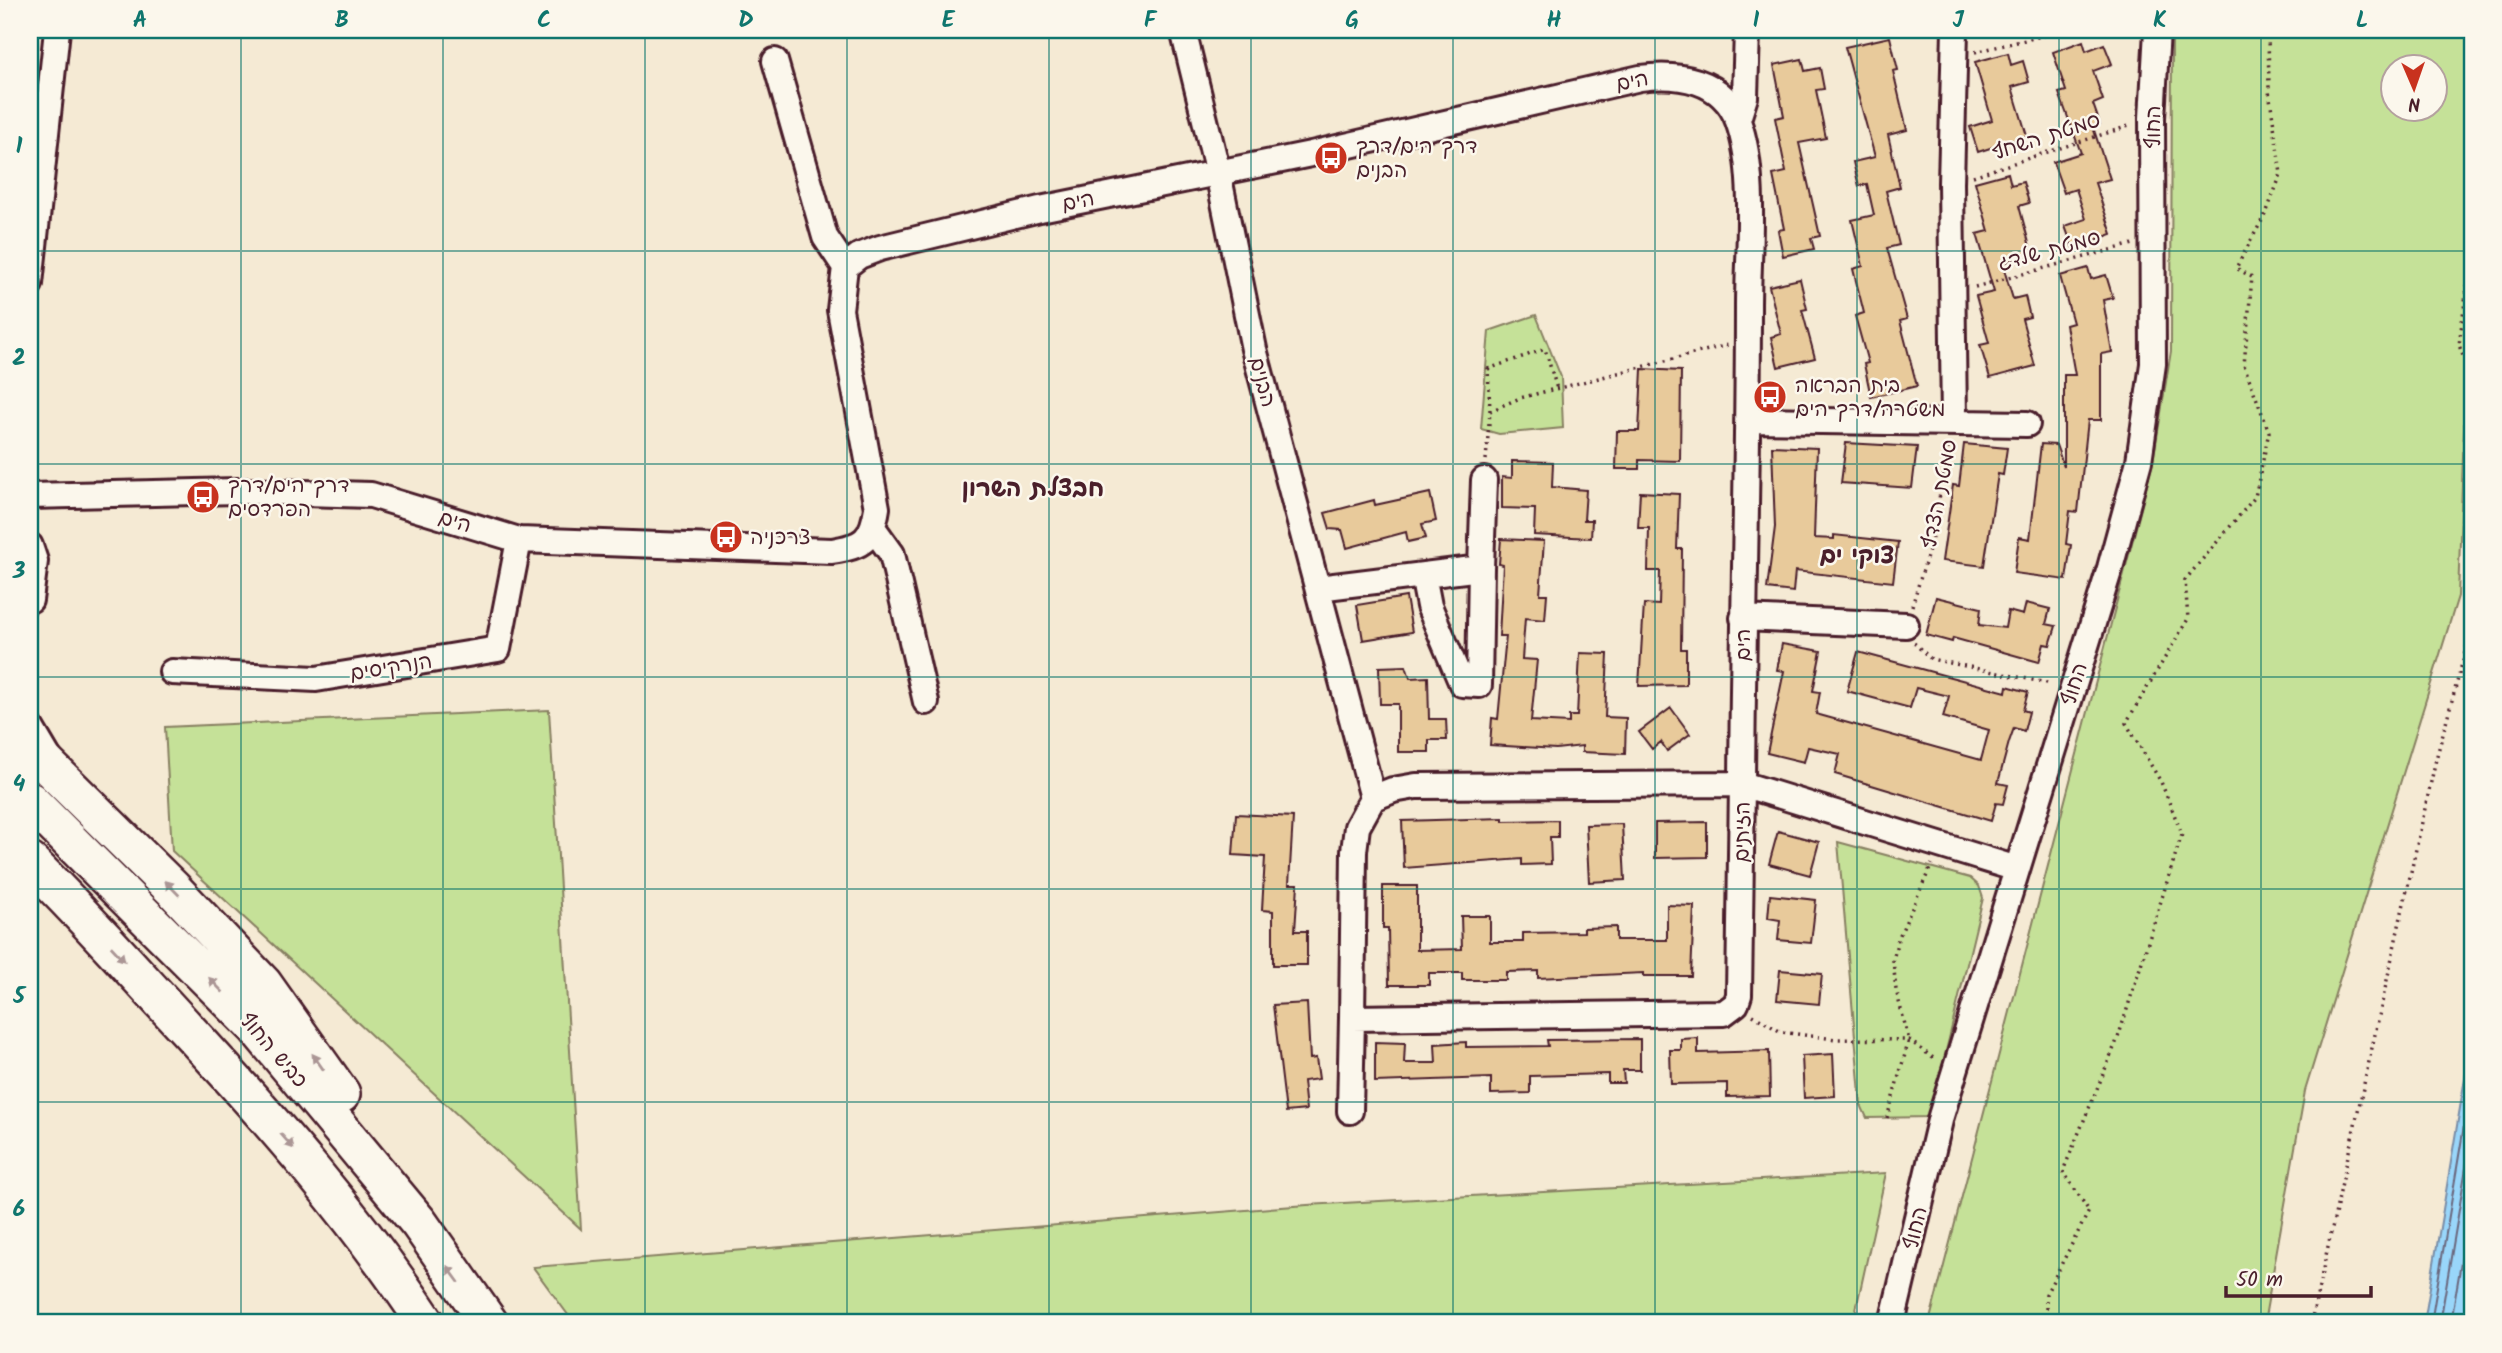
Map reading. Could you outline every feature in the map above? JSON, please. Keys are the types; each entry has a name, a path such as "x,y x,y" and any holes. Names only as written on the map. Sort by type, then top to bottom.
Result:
{"highway":[{"path":"30,748 173,889 263,984 349,1105 419,1223"},
{"name":"כביש החוף","path":"30,802 257,1028 419,1223 489,1323"},
{"path":"30,862 72,904 322,1182 391,1269 426,1323"},
{"path":"30,868 72,904"}],"street":[{"path":"30,284 57,30"},
{"name":"הבנים","path":"1183,30 1218,173 1254,349 1373,798"},
{"path":"1738,119 1745,97 1747,30"},
{"name":"סמטת הצדף","path":"1954,421 1951,183 1955,30"},
{"name":"החוף","path":"1892,1323 1941,1116 2132,493 2144,435 2152,364 2152,118 2157,30"},
{"path":"775,61 825,237 845,267 840,310 876,489 874,529 892,554 926,702"},
{"name":"הים","path":"845,267 859,256 880,248 1040,209 1218,173 1668,74 1692,78 1710,87 1738,119 1748,166 1748,419 1742,784"},
{"path":"1748,419 2027,424"},
{"path":"1423,575 1429,606 1461,684 1479,685 1484,480"},
{"name":"הים","path":"30,496 237,491 370,495 519,540 832,551 864,542 874,529"},
{"name":"הנרקיסים","path":"172,672 316,679 498,649 519,540"},
{"path":"30,546 35,561 30,600"},
{"path":"1318,588 1481,568"},
{"path":"1743,618 1906,625"},
{"path":"30,726 60,777"},
{"path":"1742,784 2017,869"},
{"name":"הזיתים","path":"1373,798 1416,786 1742,784 1739,995 1736,1004"},
{"path":"1350,1111 1354,851 1357,827 1373,798"},
{"path":"1352,1018 1724,1013 1736,1004"}],"path":[{"path":"1953,57 2067,30"},
{"path":"2046,1323 2046,1294 2089,1212 2063,1171 2118,1038 2182,834 2161,782 2126,723 2188,619 2185,580 2255,497 2269,432 2244,365 2252,277 2236,268 2267,211 2281,174 2269,90 2268,30"},
{"name":"סמטת השחף","path":"1951,183 2152,118"},
{"name":"סמטת שלדג","path":"1952,293 2154,238"},
{"path":"2472,250 2459,345 2472,380"},
{"path":"1490,411 1520,398 1748,340"},
{"path":"1484,480 1490,411 1488,369 1545,349 1557,388"},
{"name":"סמטת הצדף","path":"1906,625 1931,542 1954,421"},
{"path":"1906,625 1915,645 1931,659 2073,688"},
{"path":"2311,1323 2436,759 2472,627"},
{"path":"1887,1118 1909,1040 1896,989 1894,960 1898,939 1940,846"},
{"path":"1736,1004 1781,1032 1835,1039 1909,1040 1954,1074"}],"green space":[{"path":"2172,30 2472,30 2472,206 2458,596 2305,1091 2264,1323 1929,1323 2153,462 2171,351"},
{"path":"1536,315 1561,377 1563,428 1499,434 1481,429 1489,331"},
{"path":"549,710 581,1229 172,851 165,727"},
{"path":"1838,842 1970,878 1979,886 1983,898 1930,1117 1867,1118 1861,1105"},
{"path":"1886,1173 1853,1323 574,1323 533,1267 1307,1205"}],"water":[{"path":"2472,1036 2472,1323 2424,1323"}],"building":[{"path":"1890,37 1898,70 1893,71 1907,130 1888,135 1900,187 1886,191 1899,245 1887,248 1907,319 1900,321 1917,386 1871,397 1864,364 1868,363 1855,316 1864,313 1853,269 1863,266 1852,220 1874,215 1867,184 1859,186 1853,162 1875,157 1845,47"},
{"path":"2083,41 2086,51 2104,44 2112,64 2093,71 2103,100 2093,104 2100,124 2093,127 2110,179 2095,183 2112,234 2073,248 2065,226 2086,219 2076,189 2064,193 2053,162 2081,153 2059,93 2066,91 2053,52"},
{"path":"2008,53 2011,65 2023,61 2029,82 2012,87 2027,136 1978,152 1970,127 1992,120 1975,62"},
{"path":"1802,59 1805,71 1820,68 1824,89 1816,90 1826,138 1799,143 1820,236 1811,238 1814,249 1783,256 1778,230 1784,229 1773,175 1786,172 1775,118 1784,116 1774,65"},
{"path":"2008,173 2011,185 2023,182 2029,203 2019,206 2032,254 2002,263 2013,299 2025,296 2030,317 2022,319 2035,366 1990,378 1980,345 1989,343 1976,296 1994,292 1977,234 1989,231 1975,182"},
{"path":"2088,268 2091,279 2106,275 2113,298 2103,300 2112,352 2101,354 2101,420 2088,420 2078,512 2070,511 2066,544 2071,545 2066,580 2014,573 2019,537 2030,539 2041,444 2056,445 2064,467 2064,375 2075,375 2066,325 2073,323 2060,276"},
{"path":"1800,279 1807,309 1802,310 1815,358 1778,367 1771,337 1781,334 1769,286"},
{"path":"1642,369 1681,371 1680,461 1639,460 1639,469 1616,469 1617,431 1639,431"},
{"path":"1846,443 1917,447 1912,488 1841,483"},
{"path":"1964,444 2007,448 2003,475 1998,474 1984,566 1942,561 1953,485 1959,486"},
{"path":"1772,446 1817,448 1814,538 1834,539 1834,535 1898,542 1893,582 1795,571 1793,592 1767,589 1775,527"},
{"path":"1512,461 1553,462 1552,487 1586,490 1584,520 1592,520 1591,538 1534,535 1535,509 1502,508 1502,477 1512,478"},
{"path":"1640,492 1679,494 1677,549 1682,549 1681,649 1686,649 1686,685 1639,686 1644,604 1659,605 1660,571 1648,571 1649,528 1638,528"},
{"path":"1430,493 1436,521 1422,524 1426,538 1408,542 1406,532 1347,548 1342,530 1330,529 1325,513 1374,500 1375,505"},
{"path":"1501,539 1544,541 1540,594 1547,594 1545,620 1525,618 1522,659 1537,660 1531,721 1569,723 1569,716 1577,716 1580,653 1608,654 1605,717 1626,718 1625,754 1582,752 1582,746 1556,749 1490,745 1492,718 1498,719 1506,636 1499,636 1503,565 1499,564"},
{"path":"1406,597 1412,632 1363,640 1357,605"},
{"path":"1936,597 1981,608 1979,625 2005,628 2008,611 2023,615 2026,603 2050,609 2046,624 2056,626 2050,645 2044,644 2039,662 1953,638 1952,642 1926,635"},
{"path":"1782,644 1821,651 1813,691 1820,692 1816,714 1981,760 1989,730 1943,717 1949,696 1916,688 1910,708 1847,691 1858,652 2006,692 2007,686 2028,692 2023,710 2029,712 2024,731 2014,728 1998,783 2008,785 2003,804 1996,803 1991,821 1835,774 1840,754 1808,747 1804,762 1767,753 1784,671 1777,670"},
{"path":"1406,666 1410,678 1428,677 1429,719 1446,719 1447,740 1429,740 1429,752 1398,752 1398,704 1380,704 1379,667"},
{"path":"1671,708 1690,734 1667,751 1661,742 1652,749 1639,732"},
{"path":"1236,814 1293,817 1289,884 1298,884 1295,931 1307,931 1307,965 1273,965 1273,911 1262,910 1265,857 1233,855"},
{"path":"1503,818 1503,821 1558,820 1558,837 1550,837 1551,864 1522,865 1522,859 1404,868 1402,821"},
{"path":"1707,822 1707,857 1655,858 1655,823"},
{"path":"1622,824 1625,880 1589,882 1586,825"},
{"path":"1778,831 1819,842 1810,875 1769,864"},
{"path":"1383,886 1417,886 1417,950 1462,949 1461,916 1490,916 1490,942 1523,942 1523,933 1584,932 1584,928 1616,927 1616,940 1667,940 1667,905 1694,906 1691,976 1643,976 1643,973 1538,978 1538,971 1506,972 1506,980 1462,980 1462,973 1429,973 1429,985 1389,985 1388,928 1383,928"},
{"path":"1770,895 1816,900 1811,943 1778,940 1780,920 1768,918"},
{"path":"1780,970 1822,974 1819,1004 1777,1000"},
{"path":"1307,1003 1310,1059 1316,1058 1319,1079 1303,1081 1306,1110 1286,1112 1273,1005"},
{"path":"1698,1038 1698,1053 1769,1051 1770,1096 1727,1097 1727,1083 1671,1084 1670,1050 1681,1050 1681,1039"},
{"path":"1640,1039 1640,1070 1623,1070 1624,1083 1608,1083 1608,1074 1530,1076 1530,1093 1491,1094 1491,1078 1375,1082 1375,1042 1405,1043 1404,1063 1436,1063 1435,1044 1466,1042 1466,1047 1548,1046 1547,1040"},
{"path":"1833,1054 1835,1096 1804,1098 1802,1056"}],"place":[{"name":"דרך הים/דרך הבנים","path":"1331,158"},
{"name":"בית הבראה משטרה/דרך הים","path":"1770,397"},
{"name":"דרך הים/דרך הפרדסים","path":"203,497"},
{"name":"צרכניה","path":"726,537"}],"district":[{"name":"חבצלת השרון","path":"1033,488"},
{"name":"צוקי ים","path":"1857,555"}]}
